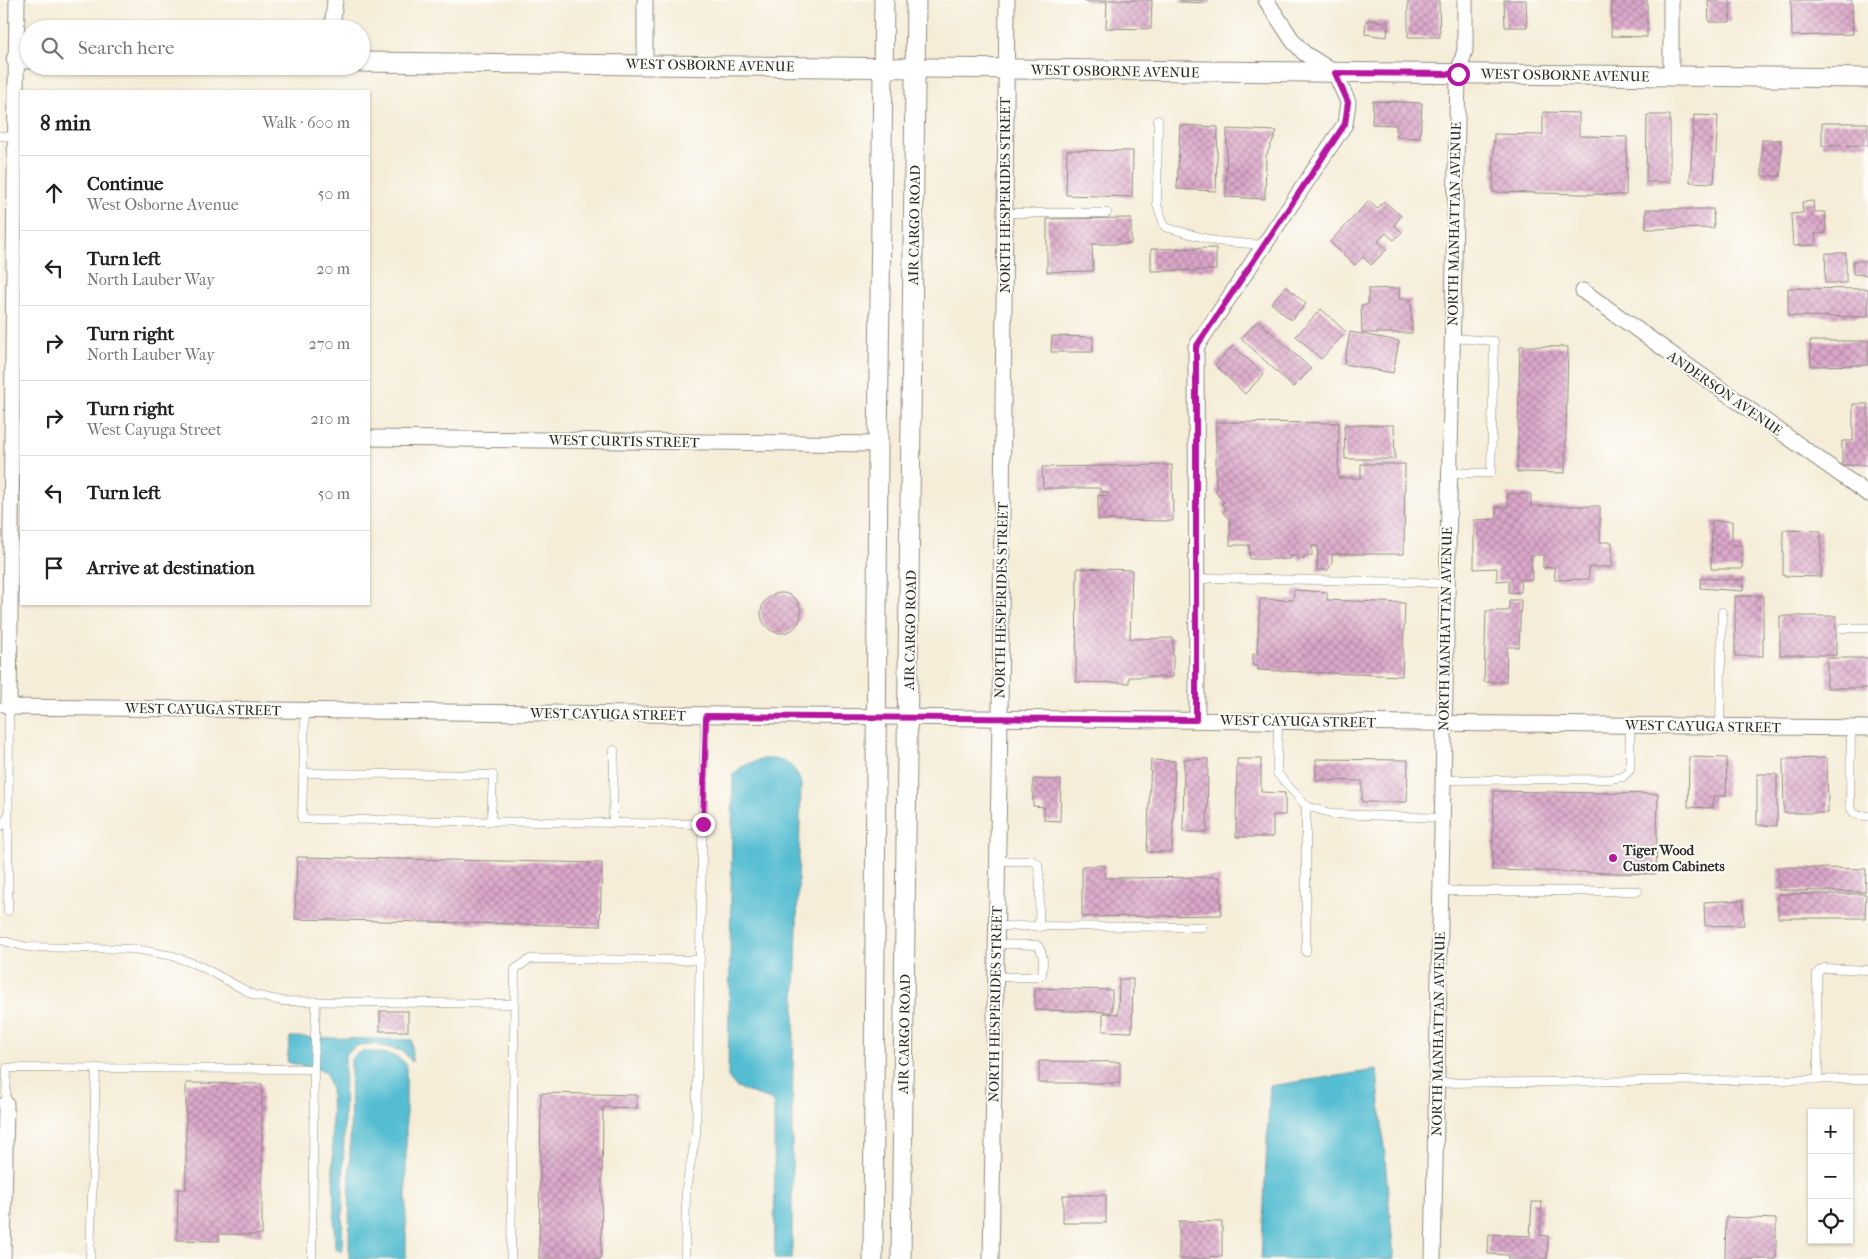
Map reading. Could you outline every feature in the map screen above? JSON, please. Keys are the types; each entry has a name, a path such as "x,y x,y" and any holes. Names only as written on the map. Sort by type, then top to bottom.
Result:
{"street":[{"path":"17,0 20,35"},
{"path":"333,20 335,0"},
{"path":"645,0 645,64"},
{"path":"873,1259 878,444 884,0"},
{"name":"AIR CARGO ROAD","path":"901,1259 909,718 916,0"},
{"name":"NORTH HESPERIDES STREET","path":"991,1259 1000,718 1007,0"},
{"path":"1196,720 1196,347 1345,124 1348,102 1335,73 1298,47 1266,0"},
{"name":"NORTH MANHATTAN AVENUE","path":"1433,1259 1458,74 1465,50 1465,0"},
{"path":"1671,0 1671,76"},
{"name":"WEST OSBORNE AVENUE","path":"370,62 1868,78"},
{"path":"4,707 17,435 8,136 20,70"},
{"name":"ANDERSON AVENUE","path":"1582,291 1868,494"},
{"name":"WEST CURTIS STREET","path":"370,438 878,444"},
{"name":"WEST CAYUGA STREET","path":"4,707 1868,728"},
{"path":"3,1259 3,1138 6,1104"}],"lane":[{"path":"1158,120 1156,205 1165,227 1215,241 1264,245"},
{"path":"1006,213 1107,213"},
{"path":"1449,473 1492,473 1494,341 1452,338"},
{"path":"1195,580 1215,578 1446,584"},
{"path":"1720,726 1722,612"},
{"path":"1842,628 1868,628"},
{"path":"4,707 8,816 8,911"},
{"path":"305,710 302,819 703,824"},
{"path":"685,1259 686,1188 696,1135 706,716"},
{"path":"1278,720 1277,773 1306,806 1334,814 1442,818"},
{"path":"1442,780 1610,779 1622,777 1630,770 1630,725"},
{"path":"1850,728 1850,807 1857,816 1868,816"},
{"path":"613,823 614,750"},
{"path":"303,773 493,775 491,821"},
{"path":"1306,806 1306,952"},
{"path":"0,827 8,816"},
{"path":"998,861 1033,861 1038,864 1040,882 1039,927"},
{"path":"1440,891 1638,891"},
{"path":"996,926 1202,927"},
{"path":"0,940 27,947 135,949 172,956 200,966 254,995 282,1001 513,1004"},
{"path":"996,944 1037,945 1043,954 1042,975 1038,977 996,977"},
{"path":"511,1259 513,1004 515,969 530,959 700,960"},
{"path":"1818,1080 1817,974 1824,968 1868,970"},
{"path":"312,1259 316,1002"},
{"path":"6,1104 7,1068 314,1069"},
{"path":"90,1259 96,1068"},
{"path":"1437,1083 1868,1079"}],"water":[{"path":"764,759 783,761 788,764 795,771 801,784 792,1104 792,1259 775,1259 774,1103 767,1098 737,1088 728,1077 733,775 743,766"},
{"path":"290,1037 412,1040 412,1062 403,1051 374,1044 359,1045 351,1049 345,1056 342,1252 335,1249 331,1090 325,1071 287,1062"},
{"path":"362,1052 391,1055 406,1064 406,1259 349,1259 351,1059 356,1054"},
{"path":"1377,1070 1394,1259 1261,1259 1270,1086"}],"building":[{"path":"1085,0 1152,0 1151,29 1106,28 1107,2 1085,2"},
{"path":"1180,0 1208,0 1207,3 1180,2"},
{"path":"1408,0 1439,0 1440,37 1408,37"},
{"path":"1504,0 1526,0 1527,27 1505,27"},
{"path":"1612,0 1647,0 1647,37 1611,36"},
{"path":"1708,0 1730,0 1730,22 1709,22"},
{"path":"1791,0 1852,0 1853,34 1792,36"},
{"path":"1366,20 1388,22 1387,37 1365,34"},
{"path":"1373,101 1422,103 1420,138 1396,137 1396,125 1372,124"},
{"path":"1543,112 1579,113 1579,136 1627,137 1626,195 1493,192 1494,134 1543,135"},
{"path":"1647,115 1670,115 1670,182 1646,182"},
{"path":"1694,115 1718,116 1714,183 1690,182"},
{"path":"1822,123 1868,123 1868,145 1822,146"},
{"path":"1180,125 1218,127 1216,191 1177,189"},
{"path":"1227,129 1277,131 1266,156 1265,199 1226,197"},
{"path":"1762,140 1781,140 1781,176 1762,176"},
{"path":"1067,150 1133,151 1132,197 1066,195"},
{"path":"1369,201 1377,209 1384,201 1401,216 1394,225 1402,232 1394,240 1386,233 1378,241 1387,249 1371,265 1363,257 1355,265 1330,242"},
{"path":"1813,201 1814,212 1825,212 1826,233 1815,234 1816,245 1793,246 1791,214 1803,213 1802,202"},
{"path":"1646,209 1713,209 1714,228 1646,229"},
{"path":"1131,218 1131,244 1092,244 1093,271 1047,272 1047,219"},
{"path":"1216,248 1216,270 1151,271 1151,249"},
{"path":"1826,253 1846,253 1846,283 1825,283"},
{"path":"1853,261 1868,261 1868,275 1853,274"},
{"path":"1286,286 1306,304 1291,320 1271,303"},
{"path":"1399,288 1399,299 1411,299 1412,333 1362,333 1361,305 1368,305 1368,289"},
{"path":"1788,288 1868,289 1868,317 1788,316"},
{"path":"1321,309 1346,332 1321,359 1296,336"},
{"path":"1258,320 1311,369 1293,387 1241,338"},
{"path":"1350,332 1399,341 1393,373 1344,364"},
{"path":"1052,336 1093,337 1093,352 1051,352"},
{"path":"1810,341 1868,341 1868,365 1811,366"},
{"path":"1233,346 1264,374 1245,394 1215,365"},
{"path":"1520,346 1568,347 1565,473 1517,472"},
{"path":"1853,404 1868,404 1868,465 1842,465 1842,441 1853,441"},
{"path":"1216,422 1339,423 1338,478 1361,478 1361,464 1405,464 1404,554 1332,554 1332,563 1328,570 1317,570 1318,546 1312,546 1312,556 1304,556 1304,560 1298,559 1298,556 1291,556 1291,559 1250,559 1249,545 1230,545 1230,520 1223,513 1226,509 1221,504 1224,502 1216,493"},
{"path":"1344,425 1394,425 1395,459 1345,459"},
{"path":"1172,465 1173,521 1098,520 1098,495 1108,496 1108,492 1100,491 1100,488 1043,488 1042,467"},
{"path":"1507,494 1531,494 1531,506 1600,506 1600,542 1612,542 1612,567 1589,567 1589,579 1555,580 1554,567 1543,568 1543,555 1531,555 1532,580 1520,580 1521,592 1509,593 1509,580 1497,581 1497,568 1474,569 1474,520 1497,519 1496,507 1508,507"},
{"path":"1712,521 1732,521 1732,545 1742,545 1742,569 1711,569"},
{"path":"1783,530 1821,531 1821,577 1783,576"},
{"path":"1077,568 1132,570 1130,639 1173,638 1173,677 1129,677 1129,683 1076,682"},
{"path":"1701,578 1743,580 1743,591 1700,588"},
{"path":"1294,590 1327,592 1327,600 1405,603 1402,676 1258,670 1258,666 1252,665 1253,654 1257,654 1260,599 1293,600"},
{"path":"781,593 795,599 801,613 795,627 781,633 767,627 761,613 767,599"},
{"path":"1735,596 1763,596 1763,656 1735,656"},
{"path":"1509,600 1521,600 1519,647 1507,647 1506,682 1484,682 1486,611 1509,611"},
{"path":"1780,616 1836,616 1836,655 1780,655"},
{"path":"1827,658 1868,658 1868,688 1827,688"},
{"path":"1689,757 1727,758 1726,796 1713,796 1713,808 1688,807"},
{"path":"1827,758 1828,813 1784,813 1783,759"},
{"path":"1184,759 1208,759 1207,832 1183,832"},
{"path":"1237,759 1261,759 1261,792 1285,793 1285,815 1273,815 1273,837 1236,837"},
{"path":"1316,759 1408,760 1407,802 1362,802 1362,781 1316,780"},
{"path":"1151,760 1175,761 1172,852 1147,852"},
{"path":"1757,774 1777,774 1777,826 1757,825"},
{"path":"1033,779 1061,780 1060,821 1044,820 1044,807 1033,806"},
{"path":"1494,791 1658,794 1656,874 1492,870"},
{"path":"297,857 602,863 600,926 295,919"},
{"path":"1105,865 1105,878 1220,877 1221,915 1082,917 1082,866"},
{"path":"1778,867 1866,869 1865,892 1778,890"},
{"path":"1778,894 1866,894 1865,918 1778,918"},
{"path":"1743,900 1744,925 1705,926 1704,902"},
{"path":"1119,979 1133,979 1132,1032 1103,1031 1103,1013 1118,1014"},
{"path":"1035,988 1112,990 1112,1012 1035,1010"},
{"path":"380,1011 408,1011 408,1031 380,1031"},
{"path":"1039,1061 1120,1062 1120,1083 1039,1083"},
{"path":"186,1083 262,1084 262,1235 219,1234 219,1241 177,1240 178,1189 186,1189"},
{"path":"541,1093 637,1095 637,1108 603,1107 601,1259 539,1259"},
{"path":"1063,1195 1106,1195 1106,1223 1063,1223"},
{"path":"1532,1202 1542,1202 1540,1235 1548,1236 1547,1259 1508,1259 1508,1255 1488,1254 1489,1234 1530,1236"},
{"path":"1726,1217 1776,1219 1776,1259 1725,1259"},
{"path":"1179,1221 1222,1222 1222,1257 1210,1256 1210,1259 1179,1259"}],"place":[{"name":"Tiger Wood Custom Cabinets","path":"1613,858"}],"route":[{"path":"703,824 706,716 1196,720 1196,347 1345,124 1348,102 1335,73 1458,74"}]}
